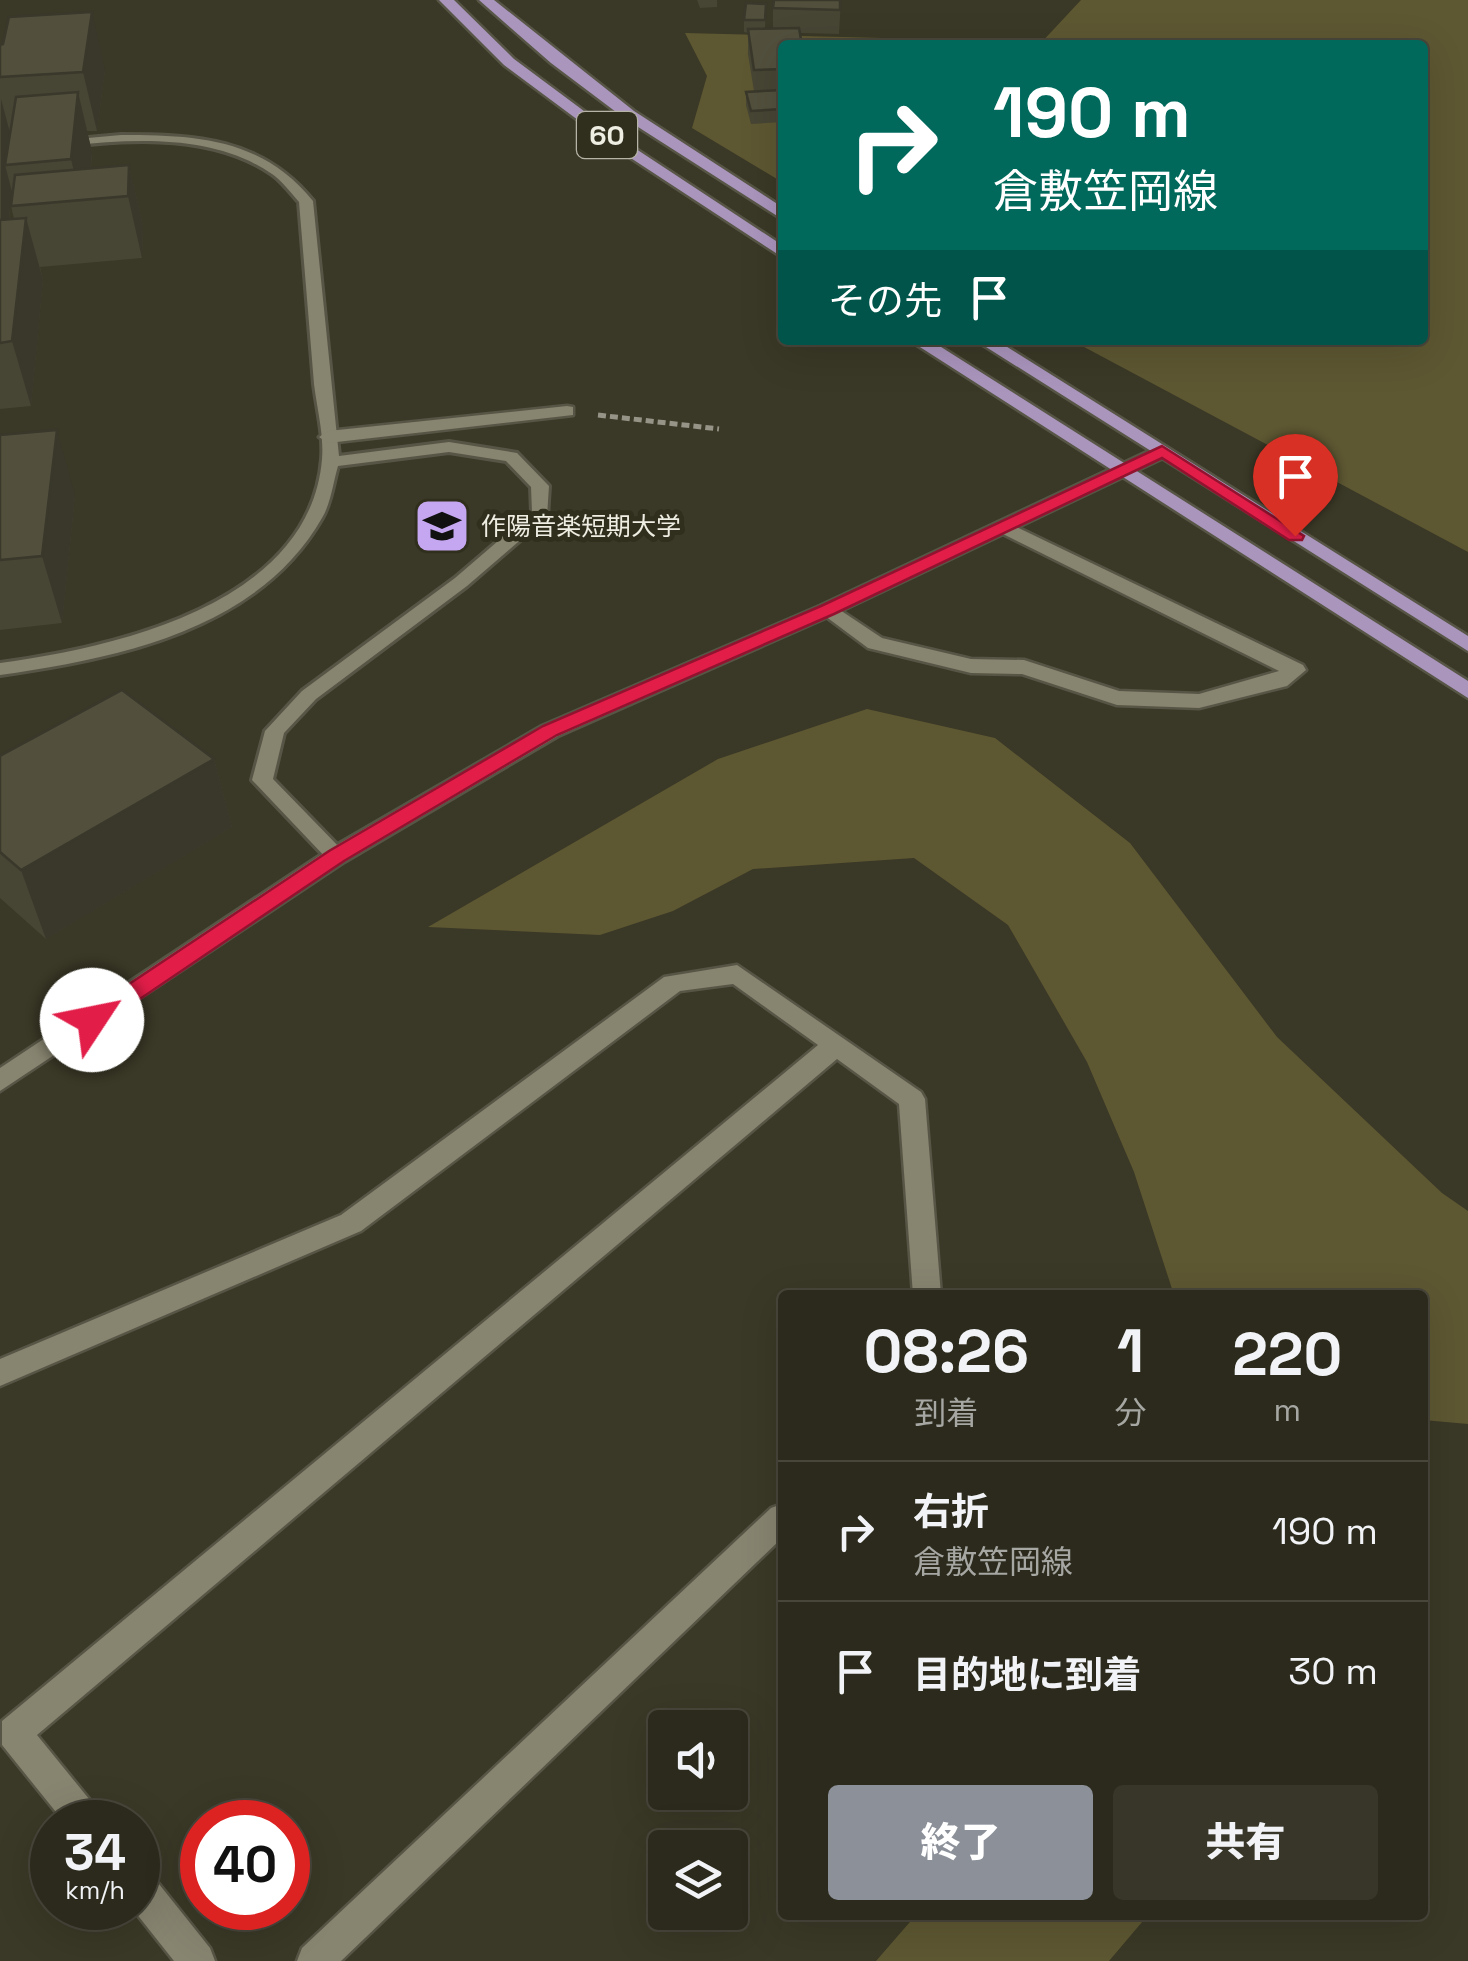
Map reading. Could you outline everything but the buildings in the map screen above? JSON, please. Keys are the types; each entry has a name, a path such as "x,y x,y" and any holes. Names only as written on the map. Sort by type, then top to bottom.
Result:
{"main road":[{"name":"60","path":"446,0 509,62 622,146 778,249"},
{"name":"60","path":"486,0 543,52 652,134 778,212"},
{"path":"926,345 1468,691"},
{"path":"992,345 1468,645"}],"street":[{"path":"328,437 566,411"},
{"path":"0,1081 336,856 550,731 827,610 1162,451"},
{"path":"827,610 876,643 970,666 1024,667 1117,698 1199,700 1279,681 1296,670 1004,527"},
{"path":"0,1374 351,1223 673,983 737,974 912,1098 927,1290"},
{"path":"68,1800 14,1733 836,1045"},
{"path":"316,1961 778,1522"},
{"path":"160,1915 197,1961"}],"lane":[{"path":"0,150 125,139 210,145 245,153 296,185 306,200 330,462 320,508 306,532 261,580 167,633 64,660 0,668"},
{"path":"330,462 449,448 511,457 540,486 541,512 461,582 309,695 274,731 262,780 336,856"}],"path":[{"path":"566,411 719,429"}],"shaded area":[{"path":"1081,0 1468,0 1468,552 1080,345 1428,345 1428,40 1044,40"},
{"path":"685,33 965,40 778,40 778,180 692,128 707,76"},
{"path":"867,709 995,738 1130,843 1277,1037 1442,1193 1468,1211 1468,1424 1428,1420 1428,1290 1172,1290 1134,1172 1087,1062 1008,925 914,858 753,869 673,911 600,935 428,927 718,759"},
{"path":"912,1920 1144,1920 1109,1961 876,1961"}],"place":[{"name":"作陽音楽短期大学","path":"442,526"}],"route":[{"path":"92,1020 336,856 550,731 827,610 1162,451 1295,536"}]}
